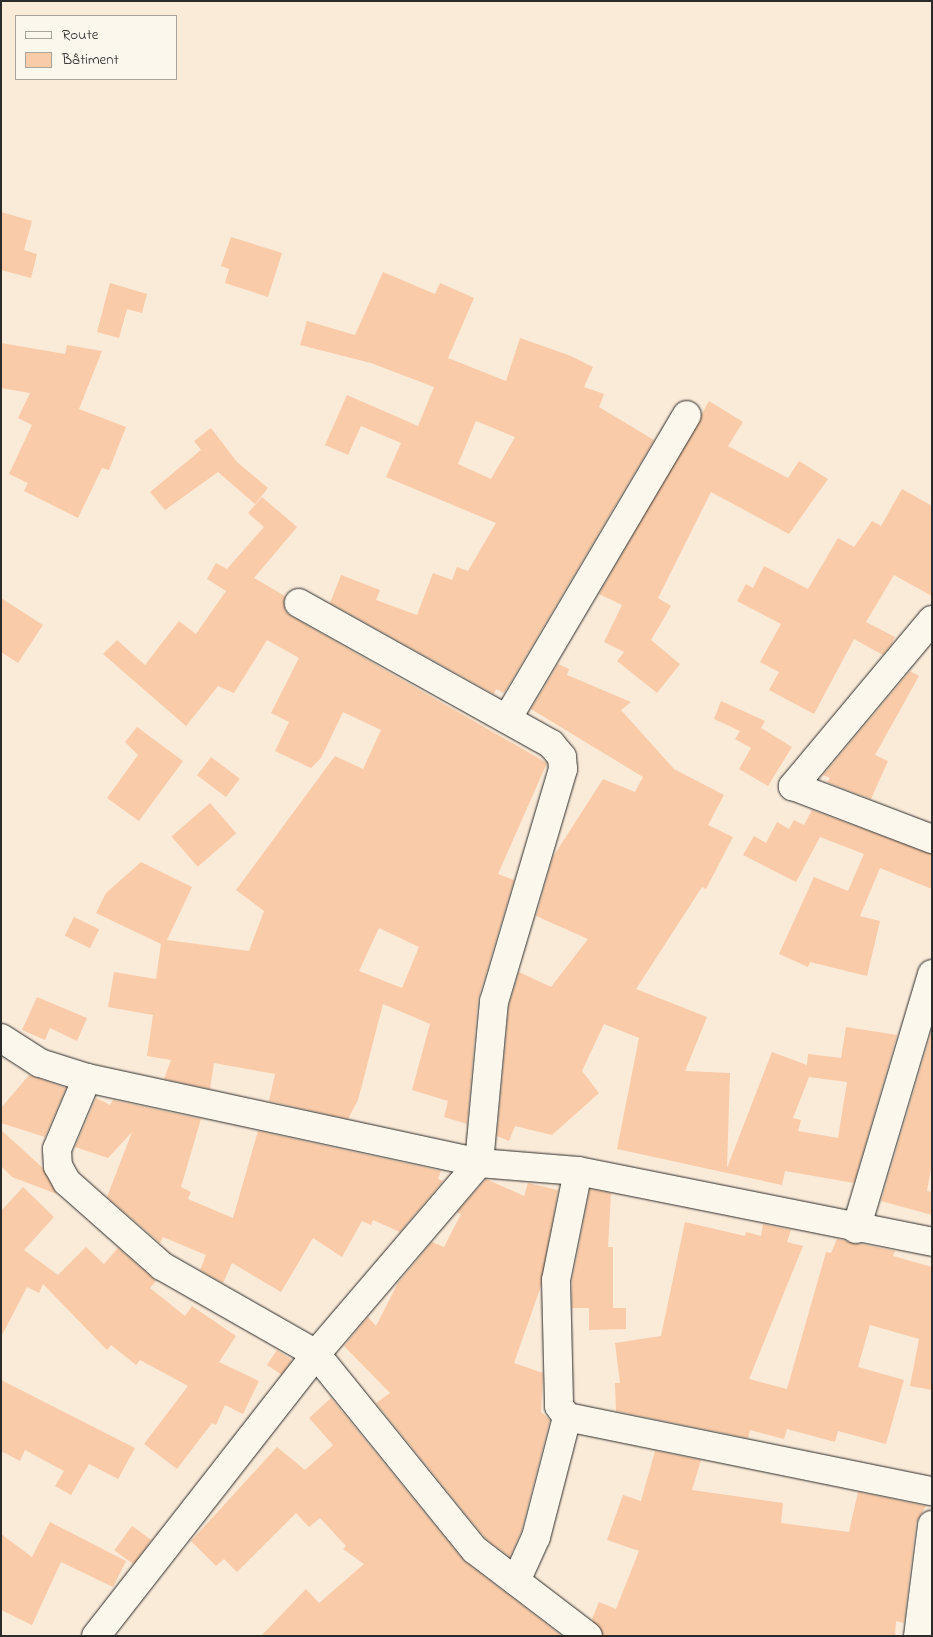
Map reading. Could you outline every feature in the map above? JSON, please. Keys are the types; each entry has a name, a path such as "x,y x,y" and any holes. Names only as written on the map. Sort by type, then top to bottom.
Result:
{"street":[{"path":"507,719 687,415"},
{"path":"96,1636 316,1354 479,1163 494,1002 563,769 562,758 551,744 298,603"},
{"path":"932,620 793,786 932,839"},
{"path":"856,1229 921,1045 932,974"},
{"path":"1,1038 40,1063 86,1078 479,1163 578,1171 856,1229 932,1242"},
{"path":"86,1078 57,1149 58,1166 67,1182 162,1266 316,1354 475,1550 588,1636"},
{"path":"578,1171 556,1280 559,1406 567,1417 932,1491"},
{"path":"516,1581 536,1537 567,1417"},
{"path":"918,1636 932,1525"}],"building":[{"path":"1,212 32,221 24,250 37,254 31,278 1,270"},
{"path":"231,237 282,253 268,297 225,283 229,269 221,266"},
{"path":"383,272 435,294 440,283 474,298 448,358 506,381 520,338 571,356 593,367 584,387 604,394 599,407 654,440 504,693 496,689 494,694 330,603 341,575 380,590 376,600 417,615 433,573 452,580 457,567 468,571 496,523 386,477 401,443 361,426 348,455 325,445 347,395 418,426 434,387 371,363 300,345 307,321 355,335","holes":["476,421 515,437 491,479 458,464"]},
{"path":"110,283 147,294 142,313 127,309 119,338 97,332"},
{"path":"1,343 65,354 67,345 102,351 79,409 126,427 109,470 102,468 78,518 24,491 28,483 9,474 32,425 18,418 30,393 1,388"},
{"path":"709,401 743,422 728,446 788,478 799,461 828,479 789,534 711,492 658,598 671,606 651,640 680,664 657,693 617,661 624,652 604,642 622,605 599,594"},
{"path":"211,428 237,462 268,488 255,504 218,472 165,510 150,492 201,450 194,441"},
{"path":"902,489 932,506 932,596 894,575 866,622 895,637 892,644 883,655 854,639 814,714 769,690 779,672 760,662 781,624 737,601 746,584 753,588 764,566 808,589 838,538 854,547 872,521 881,526"},
{"path":"262,497 297,527 254,578 285,596 285,611 547,763 498,874 514,880 478,1000 467,1124 444,1117 448,1101 412,1090 430,1024 383,1004 358,1100 348,1119 269,1101 275,1074 214,1063 210,1089 164,1079 171,1060 147,1056 153,1015 108,1007 114,972 156,979 161,944 96,913 106,893 141,862 192,887 167,940 249,951 264,911 236,890 335,756 363,769 381,730 343,712 321,758 311,768 275,751 289,722 271,713 299,658 267,640 234,693 218,686 186,726 103,654 117,640 145,665 179,621 196,634 226,591 207,579 216,563 227,569 264,527 248,513","holes":["379,928 419,947 402,988 359,971"]},
{"path":"1,598 43,625 18,663 1,652"},
{"path":"558,664 569,669 567,675 631,702 621,710 674,769 724,795 708,825 733,837 706,889 702,887 636,989 707,1017 685,1071 730,1073 727,1168 772,1052 807,1065 808,1054 841,1058 846,1027 897,1035 854,1183 785,1171 782,1185 617,1149 639,1038 604,1024 582,1071 599,1093 552,1135 515,1126 509,1141 497,1136 509,1005 519,972 551,987 588,939 536,916 553,857 603,779 635,792 643,777 531,709","holes":["809,1077 847,1082 838,1138 798,1131 801,1120 793,1118"]},
{"path":"910,671 919,676 875,755 888,761 871,799 827,782 830,778 823,775"},
{"path":"721,701 765,721 761,728 792,747 768,786 739,769 751,748 735,739 740,731 714,719"},
{"path":"137,727 183,761 139,821 107,798 138,755 125,742"},
{"path":"211,757 240,779 226,797 197,775"},
{"path":"210,803 236,833 198,867 172,836"},
{"path":"812,810 932,854 932,889 880,868 860,916 880,921 867,976 810,962 808,967 779,954 814,877 848,891 864,854 820,837 796,882 743,855 754,836 766,843 777,822 789,829 794,820 804,825"},
{"path":"74,917 99,929 90,948 65,936"},
{"path":"37,997 87,1018 77,1041 50,1028 45,1040 22,1030"},
{"path":"932,1030 932,1163 927,1191 932,1192 932,1215 881,1201"},
{"path":"29,1075 66,1088 45,1137 1,1123 1,1108"},
{"path":"96,1098 110,1105 113,1100 201,1119 181,1187 191,1192 188,1199 233,1218 258,1131 441,1171 438,1179 443,1181 400,1232 373,1220 371,1225 362,1221 342,1257 313,1238 281,1292 232,1263 223,1283 200,1270 206,1255 163,1237 160,1243 107,1197 132,1132 108,1158 75,1147"},
{"path":"1,1130 43,1168 57,1194 12,1177 1,1166"},
{"path":"486,1179 524,1196 528,1183 558,1190 541,1286 514,1363 543,1373 541,1412 550,1420 521,1532 510,1557 486,1539 376,1403 390,1393 344,1346 368,1317 376,1326 398,1283 432,1242 444,1247 461,1214 457,1212"},
{"path":"23,1187 54,1217 24,1250 58,1275 86,1247 104,1264 118,1248 156,1281 150,1288 185,1316 192,1306 236,1336 219,1362 259,1381 243,1414 225,1405 216,1425 212,1423 177,1469 144,1444 188,1386 140,1360 136,1365 111,1345 107,1350 43,1284 39,1293 27,1287 1,1337 1,1211"},
{"path":"590,1189 611,1193 608,1247 613,1247 613,1308 626,1308 626,1329 589,1330 589,1308 572,1308 572,1281"},
{"path":"685,1222 745,1236 746,1232 761,1236 763,1224 791,1230 787,1242 803,1246 749,1379 787,1389 826,1252 831,1253 837,1239 895,1251 893,1256 932,1267 932,1390 910,1386 919,1339 870,1325 858,1367 904,1380 886,1444 838,1431 835,1442 787,1429 784,1439 750,1430 748,1438 616,1411 615,1383 620,1383 615,1343 661,1336"},
{"path":"277,1350 292,1360 282,1375 267,1365"},
{"path":"1,1380 135,1448 118,1479 89,1464 71,1495 55,1486 64,1471 25,1450 20,1461 1,1451"},
{"path":"331,1398 463,1560 562,1636 261,1636 306,1589 319,1603 364,1564 343,1549 346,1546 320,1518 309,1527 296,1513 237,1572 224,1559 216,1566 191,1541 277,1447 305,1470 333,1445 309,1418"},
{"path":"655,1451 701,1460 692,1490 783,1503 781,1523 849,1532 858,1492 926,1506 916,1523 904,1623 896,1621 895,1636 603,1636 592,1619 599,1602 616,1609 639,1551 607,1540 623,1495 641,1501"},
{"path":"50,1522 126,1561 113,1587 61,1562 32,1625 1,1610 1,1534 32,1557"},
{"path":"132,1526 151,1540 134,1564 114,1550"}]}
